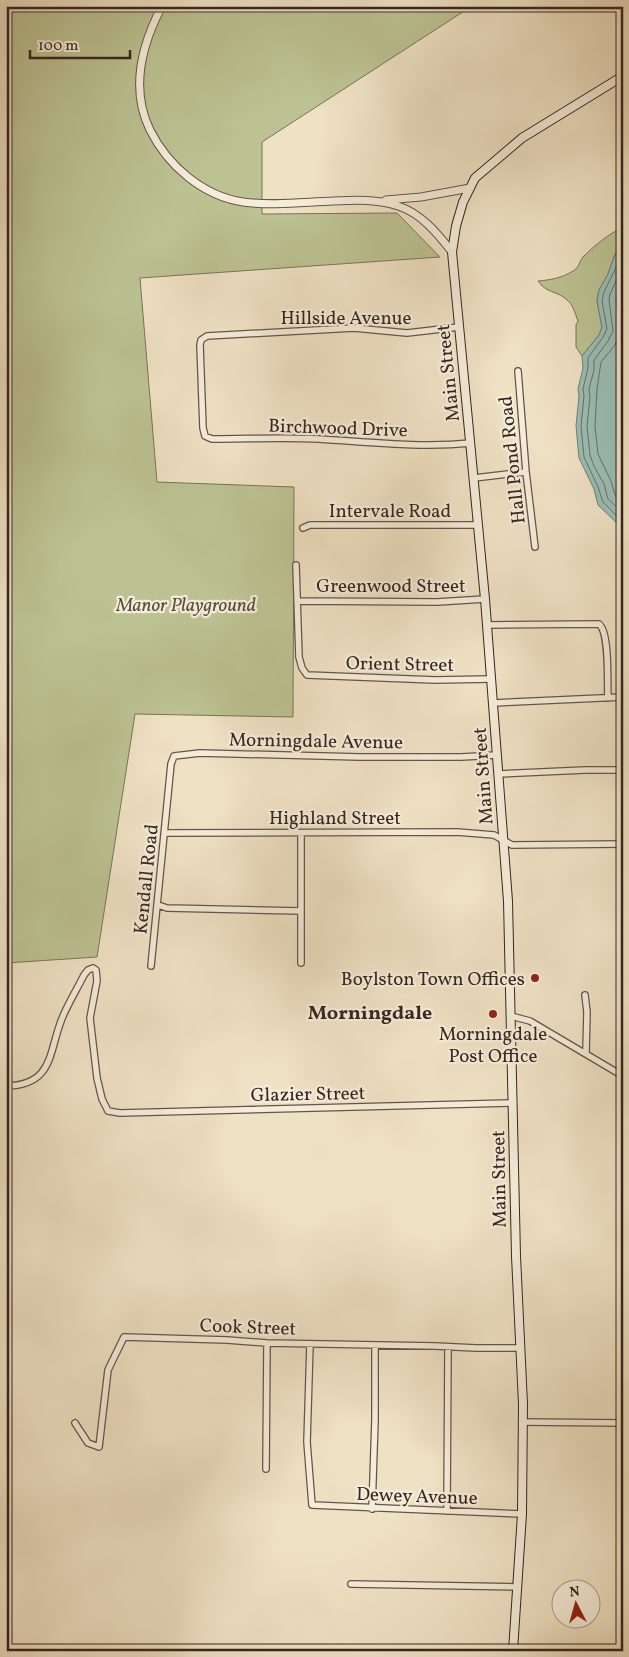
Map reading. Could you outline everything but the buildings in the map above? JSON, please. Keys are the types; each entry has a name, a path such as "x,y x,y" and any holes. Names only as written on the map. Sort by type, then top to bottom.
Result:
{"main road":[{"name":"Main Street","path":"513,1651 522,1514 524,1422 517,1271 508,901 485,599 452,252 463,202 475,178 522,138 623,76"}],"street":[{"path":"162,6 149,33 139,78 148,126 166,156 186,175 207,190 243,202 263,203 378,201 421,197 470,188"},
{"path":"378,201 399,206 418,216 452,252"},
{"name":"Hillside Avenue","path":"205,436 200,363 200,345 203,338 218,334 348,328 407,333 459,327"},
{"name":"Hall Pond Road","path":"518,371 526,472 535,547"},
{"name":"Birchwood Drive","path":"205,436 212,438 318,439 384,445 471,443"},
{"path":"474,478 526,472"},
{"name":"Intervale Road","path":"303,528 310,525 478,525"},
{"path":"296,565 296,601"},
{"name":"Greenwood Street","path":"296,601 438,602 485,599"},
{"name":"Orient Street","path":"296,601 299,657 302,668 308,675 435,680 491,679"},
{"path":"487,625 599,624 602,626 605,639 608,698"},
{"path":"493,703 623,697"},
{"name":"Morningdale Avenue","path":"168,794 172,758 176,755 280,754 360,757 497,755"},
{"path":"498,774 623,770"},
{"name":"Kendall Road","path":"151,966 168,794"},
{"name":"Highland Street","path":"165,833 482,833 494,835 512,845 623,844"},
{"path":"300,833 301,963"},
{"path":"158,905 167,908 301,911"},
{"name":"Glazier Street","path":"6,1086 23,1085 32,1082 42,1073 49,1061 63,1016 84,975 93,968 96,970 97,981 90,1018 97,1078 102,1099 108,1111 120,1113 513,1103"},
{"path":"585,995 587,1012 586,1053"},
{"path":"511,1016 530,1022 623,1076"},
{"name":"Cook Street","path":"75,1423 88,1443 99,1447 108,1370 124,1337 267,1343 521,1348"},
{"path":"266,1468 267,1343"},
{"name":"Dewey Avenue","path":"310,1344 307,1442 312,1505 522,1514"},
{"path":"372,1509 376,1345"},
{"path":"447,1512 448,1347"},
{"path":"524,1422 623,1424"},
{"path":"351,1584 517,1587"}],"green space":[{"name":"Manor Playground","path":"6,6 472,6 262,142 262,214 397,213 440,257 140,278 157,482 294,487 293,717 135,714 97,957 6,963"},
{"path":"623,227 623,245 615,254 608,274 599,290 597,301 602,327 599,335 582,356 576,347 576,325 578,321 572,306 563,296 544,288 538,281 556,278 573,271 584,256 593,248 607,236"}],"water":[{"path":"623,245 623,529 598,505 594,489 579,458 576,426 578,389 583,368 582,356 599,335 602,327 597,301 599,290 608,274 615,254"}],"place":[{"name":"Boylston Town Offices","path":"535,978"},
{"name":"Morningdale Post Office","path":"493,1014"}],"district":[{"name":"Morningdale","path":"370,1012"}]}
